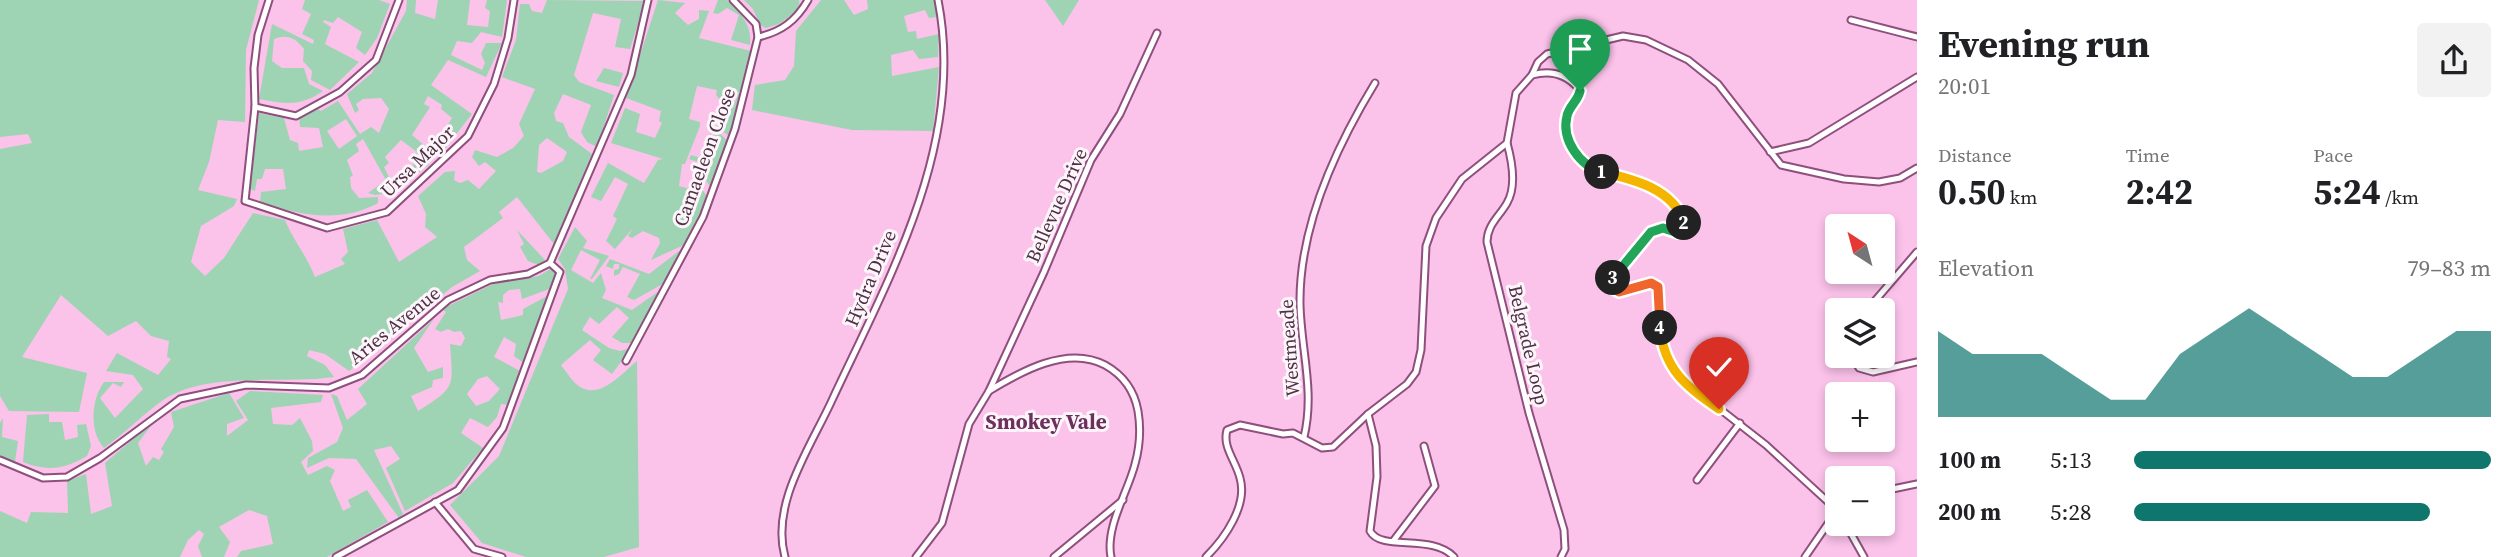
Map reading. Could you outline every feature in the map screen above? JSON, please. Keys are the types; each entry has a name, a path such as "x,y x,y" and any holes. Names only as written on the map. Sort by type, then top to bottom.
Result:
{"street":[{"name":"Ursa Major","path":"269,0 255,57 255,107 245,201 327,228 387,212 467,136 494,84 508,38 514,0"},
{"path":"255,107 296,116 340,92 376,60 399,0"},
{"path":"336,557 458,490 503,428 560,272 550,263 631,75 648,0"},
{"path":"733,0 756,24 758,37 774,33 791,23 808,0"},
{"name":"Hydra Drive","path":"785,557 782,520 792,486 879,303 919,203 936,146 945,66 943,26 938,0"},
{"path":"1851,20 1917,37"},
{"name":"Bellevue Drive","path":"916,557 942,523 969,424 989,391 1044,272 1090,160 1120,114 1157,33"},
{"path":"1206,557 1219,544 1240,504 1241,479 1224,439 1227,430 1240,425 1283,434 1293,433 1322,448 1333,447 1368,414 1406,384 1416,372 1421,350 1426,246 1436,218 1462,179 1507,143 1516,93 1532,75 1538,61 1558,51 1623,36 1646,40 1688,60 1718,85 1781,165 1860,181 1893,180 1917,168"},
{"name":"Camaeleon Close","path":"626,361 703,217 735,129 758,37"},
{"path":"1532,75 1550,72 1562,76 1578,88 1578,97 1566,119 1572,148 1582,162 1595,170 1642,183 1670,201 1682,215 1685,228 1682,232 1663,228 1651,232 1613,278 1611,287 1619,292 1651,283 1658,287 1661,341 1668,364 1679,380 1740,424 1825,499"},
{"path":"1770,152 1809,143 1917,77"},
{"name":"Westmeade","path":"1304,437 1310,396 1300,287 1307,246 1335,158 1375,83"},
{"name":"Belgrade Loop","path":"1507,143 1511,161 1511,189 1508,202 1489,228 1487,242 1529,413 1564,530 1565,549 1560,557"},
{"path":"1877,298 1917,252"},
{"name":"Aries Avenue","path":"0,460 43,478 67,477 100,458 180,399 246,385 329,388 362,374 448,300 491,280 528,274 550,263"},
{"path":"989,391 1027,368 1068,359 1098,362 1122,374 1136,400 1141,431 1136,463 1111,537 1111,557"},
{"path":"1895,367 1917,362"},
{"path":"1859,368 1873,372 1891,368"},
{"path":"1368,414 1377,462 1370,531 1378,541 1432,544 1446,548 1454,557"},
{"path":"1697,480 1740,424"},
{"path":"1394,540 1434,486 1424,446"},
{"path":"1895,489 1917,484"},
{"path":"1054,557 1123,500"},
{"path":"435,502 474,549 502,557"},
{"path":"1805,557 1825,528"},
{"path":"1852,536 1864,557"}],"green space":[{"path":"0,0 259,0 246,50 245,122 218,120 209,162 198,190 237,199 234,206 201,226 191,262 205,276 224,258 253,213 285,220 315,277 345,264 341,259 348,252 343,229 377,220 399,262 437,237 425,227 426,214 418,196 445,172 455,171 454,180 460,183 468,180 479,189 496,171 485,162 479,166 472,157 475,150 497,157 513,148 524,136 519,124 535,89 502,77 516,40 520,4 529,4 532,11 542,13 547,0 645,1 630,49 615,47 621,19 593,13 574,75 579,82 614,95 597,147 587,142 581,132 591,105 563,94 554,113 556,121 563,123 569,137 592,154 554,244 517,197 499,212 503,218 464,247 467,260 480,271 452,287 349,371 325,354 309,350 307,356 325,365 334,377 220,382 177,392 159,403 104,448 96,433 94,406 104,382 124,382 121,387 113,383 100,398 115,418 143,389 133,375 106,371 117,353 158,375 171,359 167,357 169,341 151,336 136,321 108,336 61,295 22,357 87,373 79,412 9,411 0,396 0,149 32,143 28,134 0,137","holes":["547,138 567,152 563,161 541,173 537,172 539,145"]},
{"path":"305,0 379,0 390,4 377,38 365,55 356,48 362,32 338,17 333,23 324,20 323,22 331,27 325,44 359,62 330,90 311,80 312,71 303,61 304,49 297,42 287,37 274,39 272,61 282,68 304,68 309,84 323,91 307,100 292,103 259,99 272,24 313,44 314,40 302,34 311,14 302,9"},
{"path":"407,0 416,0 415,13 435,19 438,0 470,0 467,25 488,27 490,11 485,8 487,0 507,0 502,37 481,32 472,43 457,41 451,55 482,70 485,63 481,54 486,43 502,43 486,77 448,60 431,85 472,114 443,151 438,141 452,118 441,109 442,105 428,96 424,104 430,107 412,135 425,146 429,165 419,172 413,166 417,152 401,140 385,157 389,163 384,167 396,192 375,195 368,193 386,180 363,139 356,144 359,151 347,160 353,176 350,177 351,188 359,198 378,197 378,203 363,210 349,214 305,214 260,202 261,192 286,189 283,169 265,169 262,179 257,179 255,191 250,189 259,113 284,118 290,140 298,143 299,151 323,147 319,128 300,127 299,117 318,109 321,111 338,101 360,134 371,127 379,133 389,109 381,98 363,99 356,104 359,110 355,113 347,94 372,73 406,11","holes":["346,119 357,136 339,149 327,131"]},
{"path":"658,0 685,3 675,13 688,25 699,19 699,10 709,11 699,38 751,51 742,93 726,90 729,80 725,91 731,93 729,104 734,105 737,97 734,93 741,94 729,136 717,127 724,105 716,95 717,90 697,86 689,119 700,122 700,126 685,164 682,164 679,186 690,189 697,182 708,198 686,244 651,260 660,243 659,238 643,231 632,238 628,236 633,228 615,249 606,241 617,219 613,216 628,184 615,177 601,201 591,197 608,163 644,183 658,160 663,159 611,143 625,108 640,114 636,132 655,138 662,123 659,121 661,111 626,98"},
{"path":"718,0 727,0 741,15 749,31 750,45 731,40 739,15 727,8 718,14 713,13"},
{"path":"744,0 799,0 800,9 779,24 766,28 760,25 753,9"},
{"path":"821,0 844,0 854,15 868,9 867,0 934,0 937,17 929,18 925,10 904,16 908,32 916,31 917,39 939,34 938,57 919,59 913,50 891,55 892,76 939,67 933,131 852,130 752,110 755,85 785,80 794,66 796,31"},
{"path":"1045,0 1079,0 1063,26"},
{"path":"604,68 623,73 619,87 596,81"},
{"path":"710,133 712,136 720,134 728,141 711,188 705,179 707,165 689,159 691,155 704,159 706,152 710,153 712,145 707,143"},
{"path":"575,227 587,241 583,248 609,256 592,279 600,260 581,250 571,270 593,283 601,273 606,290 602,298 632,310 662,289 633,343 622,343 612,337 629,318 617,307 599,324 590,317 582,330 609,348 620,351 631,348 612,374 593,360 601,350 590,340 561,365 575,383 583,389 592,390 608,385 637,361 639,547 604,557 526,557 482,543 450,505 499,456 568,289 565,269 558,259"},
{"path":"517,230 545,260 539,265 528,261 520,247 524,244"},
{"path":"679,251 683,253 668,281 634,300 627,297 640,274 623,267 619,274 614,276 614,270 619,269 619,264 614,264 613,269 606,266 610,259 649,274"},
{"path":"552,268 556,274 552,288 522,299 520,289 509,290 503,295 503,303 498,302 501,320 523,315 523,309 549,295 525,364 514,356 516,344 504,337 494,357 522,372 508,405 501,404 497,417 488,427 470,418 461,433 483,448 453,483 405,511 386,468 400,459 391,446 374,450 403,514 399,518 356,459 329,458 307,468 308,458 337,442 343,428 331,394 337,396 347,420 367,404 358,389 434,319 414,348 428,372 443,367 443,378 433,380 432,387 411,396 418,411 446,391 452,370 450,344 461,346 465,338 461,331 448,329 441,332 435,329 446,312 442,309 497,282 539,276","holes":["487,376 500,389 489,401 476,406 467,394 478,379"]},
{"path":"250,391 323,395 321,402 271,408 273,424 292,425 300,418 312,441 313,451 301,462 308,475 327,466 335,470 330,481 343,511 351,507 348,500 367,490 388,522 327,557 237,557 241,551 273,544 267,516 249,510 219,527 230,542 224,557 202,557 198,546 204,534 199,530 188,540 180,557 0,557 0,511 27,523 31,512 68,513 67,481 86,474 91,514 112,506 105,463 155,420 138,443 146,466 153,457 159,460 164,452 161,449 174,427 171,412 229,393 244,418 227,424 227,436 248,420 236,401"},
{"path":"49,414 49,422 62,422 65,440 78,437 77,425 86,424 91,446 87,456 56,468 23,462 27,415"},
{"path":"3,418 2,437 18,441 15,462 0,456 0,423"}],"district":[{"name":"Smokey Vale","path":"1046,421"}],"route":[{"path":"1580,91 1566,119 1572,148 1577,156 1588,167 1642,183 1664,196 1682,215 1685,228 1678,233 1663,228 1651,232 1613,278 1611,287 1619,292 1651,283 1658,287 1661,341 1668,364 1679,380 1719,409"}]}
